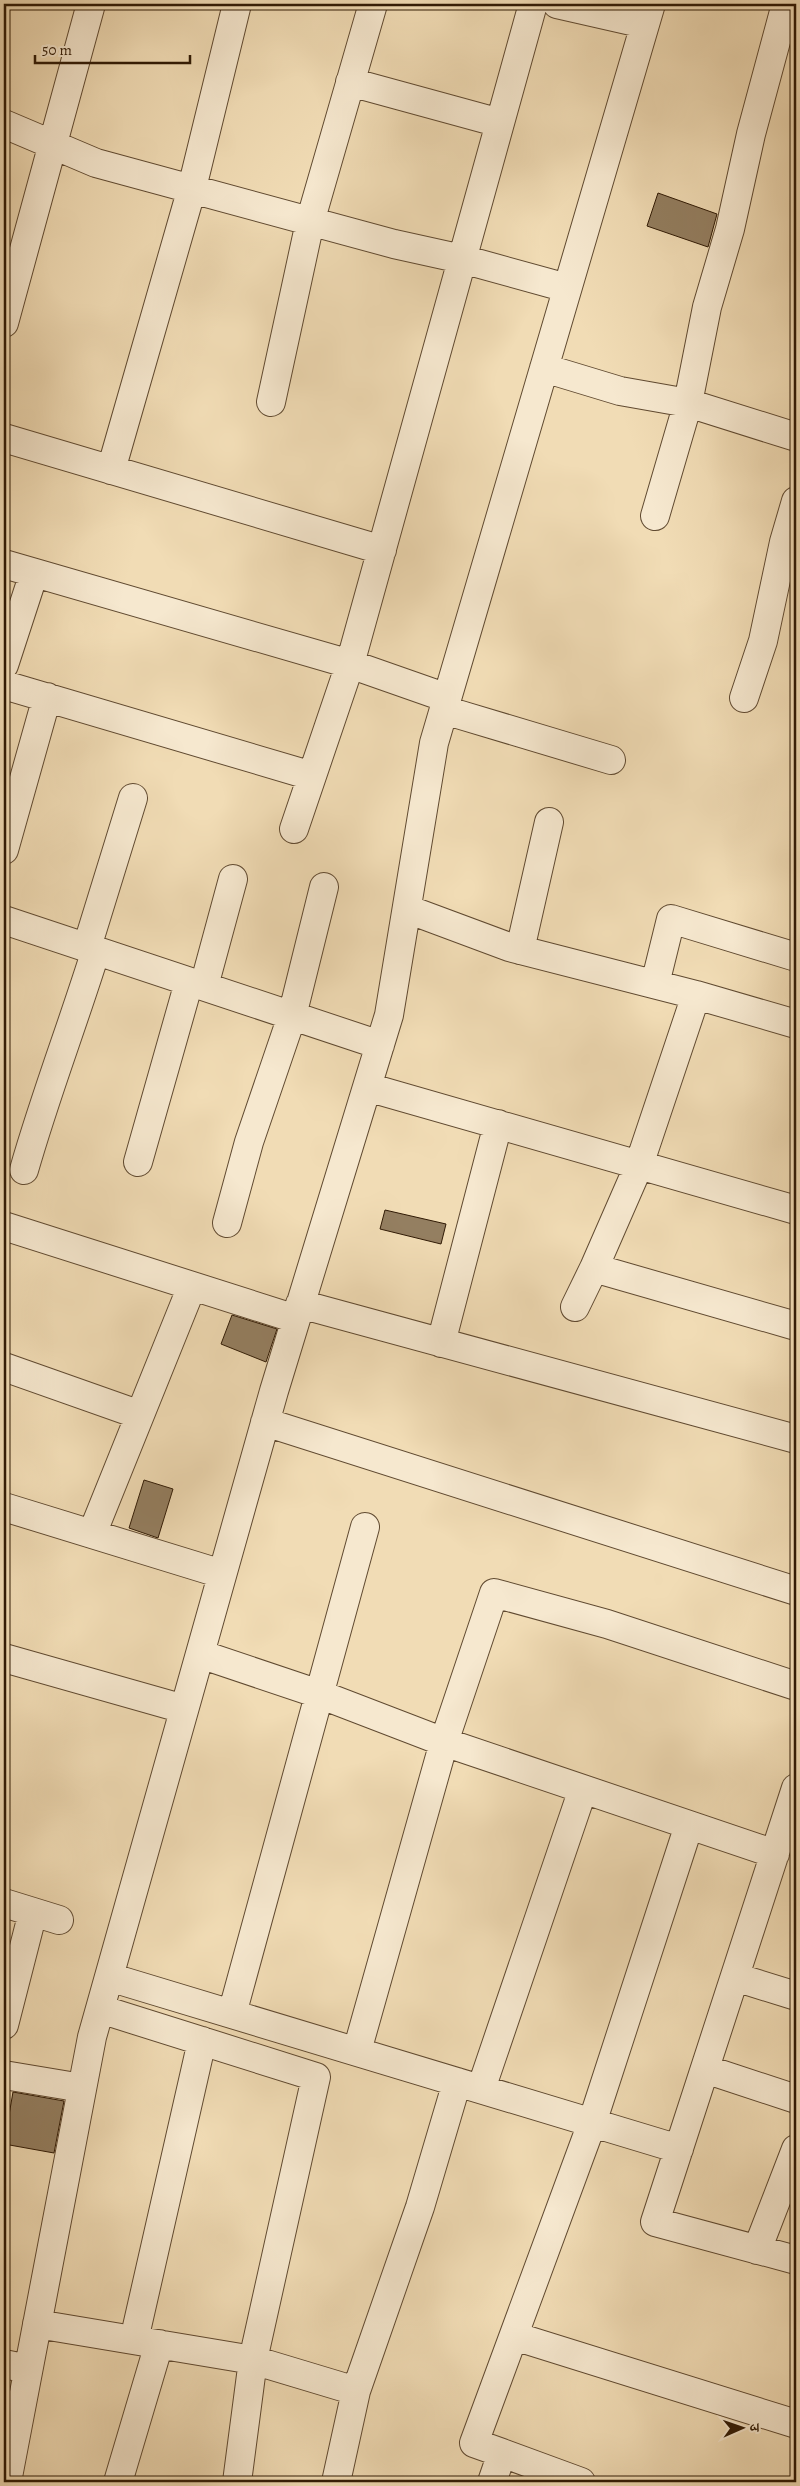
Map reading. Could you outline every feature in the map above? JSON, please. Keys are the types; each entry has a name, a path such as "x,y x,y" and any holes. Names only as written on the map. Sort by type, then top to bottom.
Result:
{"street":[{"path":"4,323 51,144 91,4"},
{"path":"111,470 192,188 237,4"},
{"path":"271,402 310,222 373,4"},
{"path":"294,829 350,664 533,4"},
{"path":"7,2482 16,2366 37,2324 82,2088 100,2009 265,1422 389,1015 434,743 648,14 557,4"},
{"path":"655,516 688,403 706,306 730,229 752,134 786,4"},
{"path":"350,82 500,123"},
{"path":"4,124 96,163 310,222 394,244 462,259 567,288"},
{"path":"544,368 620,392 688,403 796,437"},
{"path":"4,438 382,550"},
{"path":"744,698 763,641 784,542 796,501"},
{"path":"4,564 350,664 446,704 611,760"},
{"path":"4,665 34,573"},
{"path":"4,685 312,776"},
{"path":"4,850 47,698"},
{"path":"24,1170 42,1107 79,1006 91,949 134,798"},
{"path":"520,950 549,822"},
{"path":"138,1162 196,984 233,879"},
{"path":"226,1224 249,1142 292,1016 324,887"},
{"path":"407,909 520,950 655,984 796,1024"},
{"path":"655,984 671,919 796,957"},
{"path":"4,920 380,1045"},
{"path":"575,1308 639,1165 696,995"},
{"path":"367,1087 796,1210"},
{"path":"441,1343 498,1124"},
{"path":"4,1226 192,1286 298,1312 441,1343 796,1439"},
{"path":"594,1268 796,1326"},
{"path":"92,1534 192,1286"},
{"path":"4,1367 140,1415"},
{"path":"265,1422 796,1592"},
{"path":"4,1507 222,1574"},
{"path":"232,2014 365,1528"},
{"path":"357,2052 444,1742 494,1592 607,1624 796,1686"},
{"path":"200,1654 319,1694 444,1742 775,1854"},
{"path":"6,1666 184,1709"},
{"path":"336,2482 356,2391 420,2207 469,2085 582,1788"},
{"path":"794,1803 775,1854 655,2222 796,2260"},
{"path":"581,2482 474,2443 592,2123 689,1825"},
{"path":"4,1903 46,1916 4,2025"},
{"path":"109,1977 679,2149"},
{"path":"735,1977 796,1996"},
{"path":"100,2009 316,2077 254,2360 237,2482"},
{"path":"118,2482 202,2041"},
{"path":"705,2069 796,2099"},
{"path":"4,2075 82,2088"},
{"path":"758,2250 796,2149"},
{"path":"37,2324 254,2360 356,2391"},
{"path":"514,2336 796,2424"},
{"path":"492,2482 502,2454"}],"building":[{"path":"658,193 717,214 708,247 647,226"},
{"path":"385,1210 446,1224 441,1244 380,1229"},
{"path":"232,1315 277,1329 266,1362 221,1344"},
{"path":"144,1480 173,1489 158,1538 129,1528"},
{"path":"13,2092 64,2101 54,2153 4,2144"}]}
